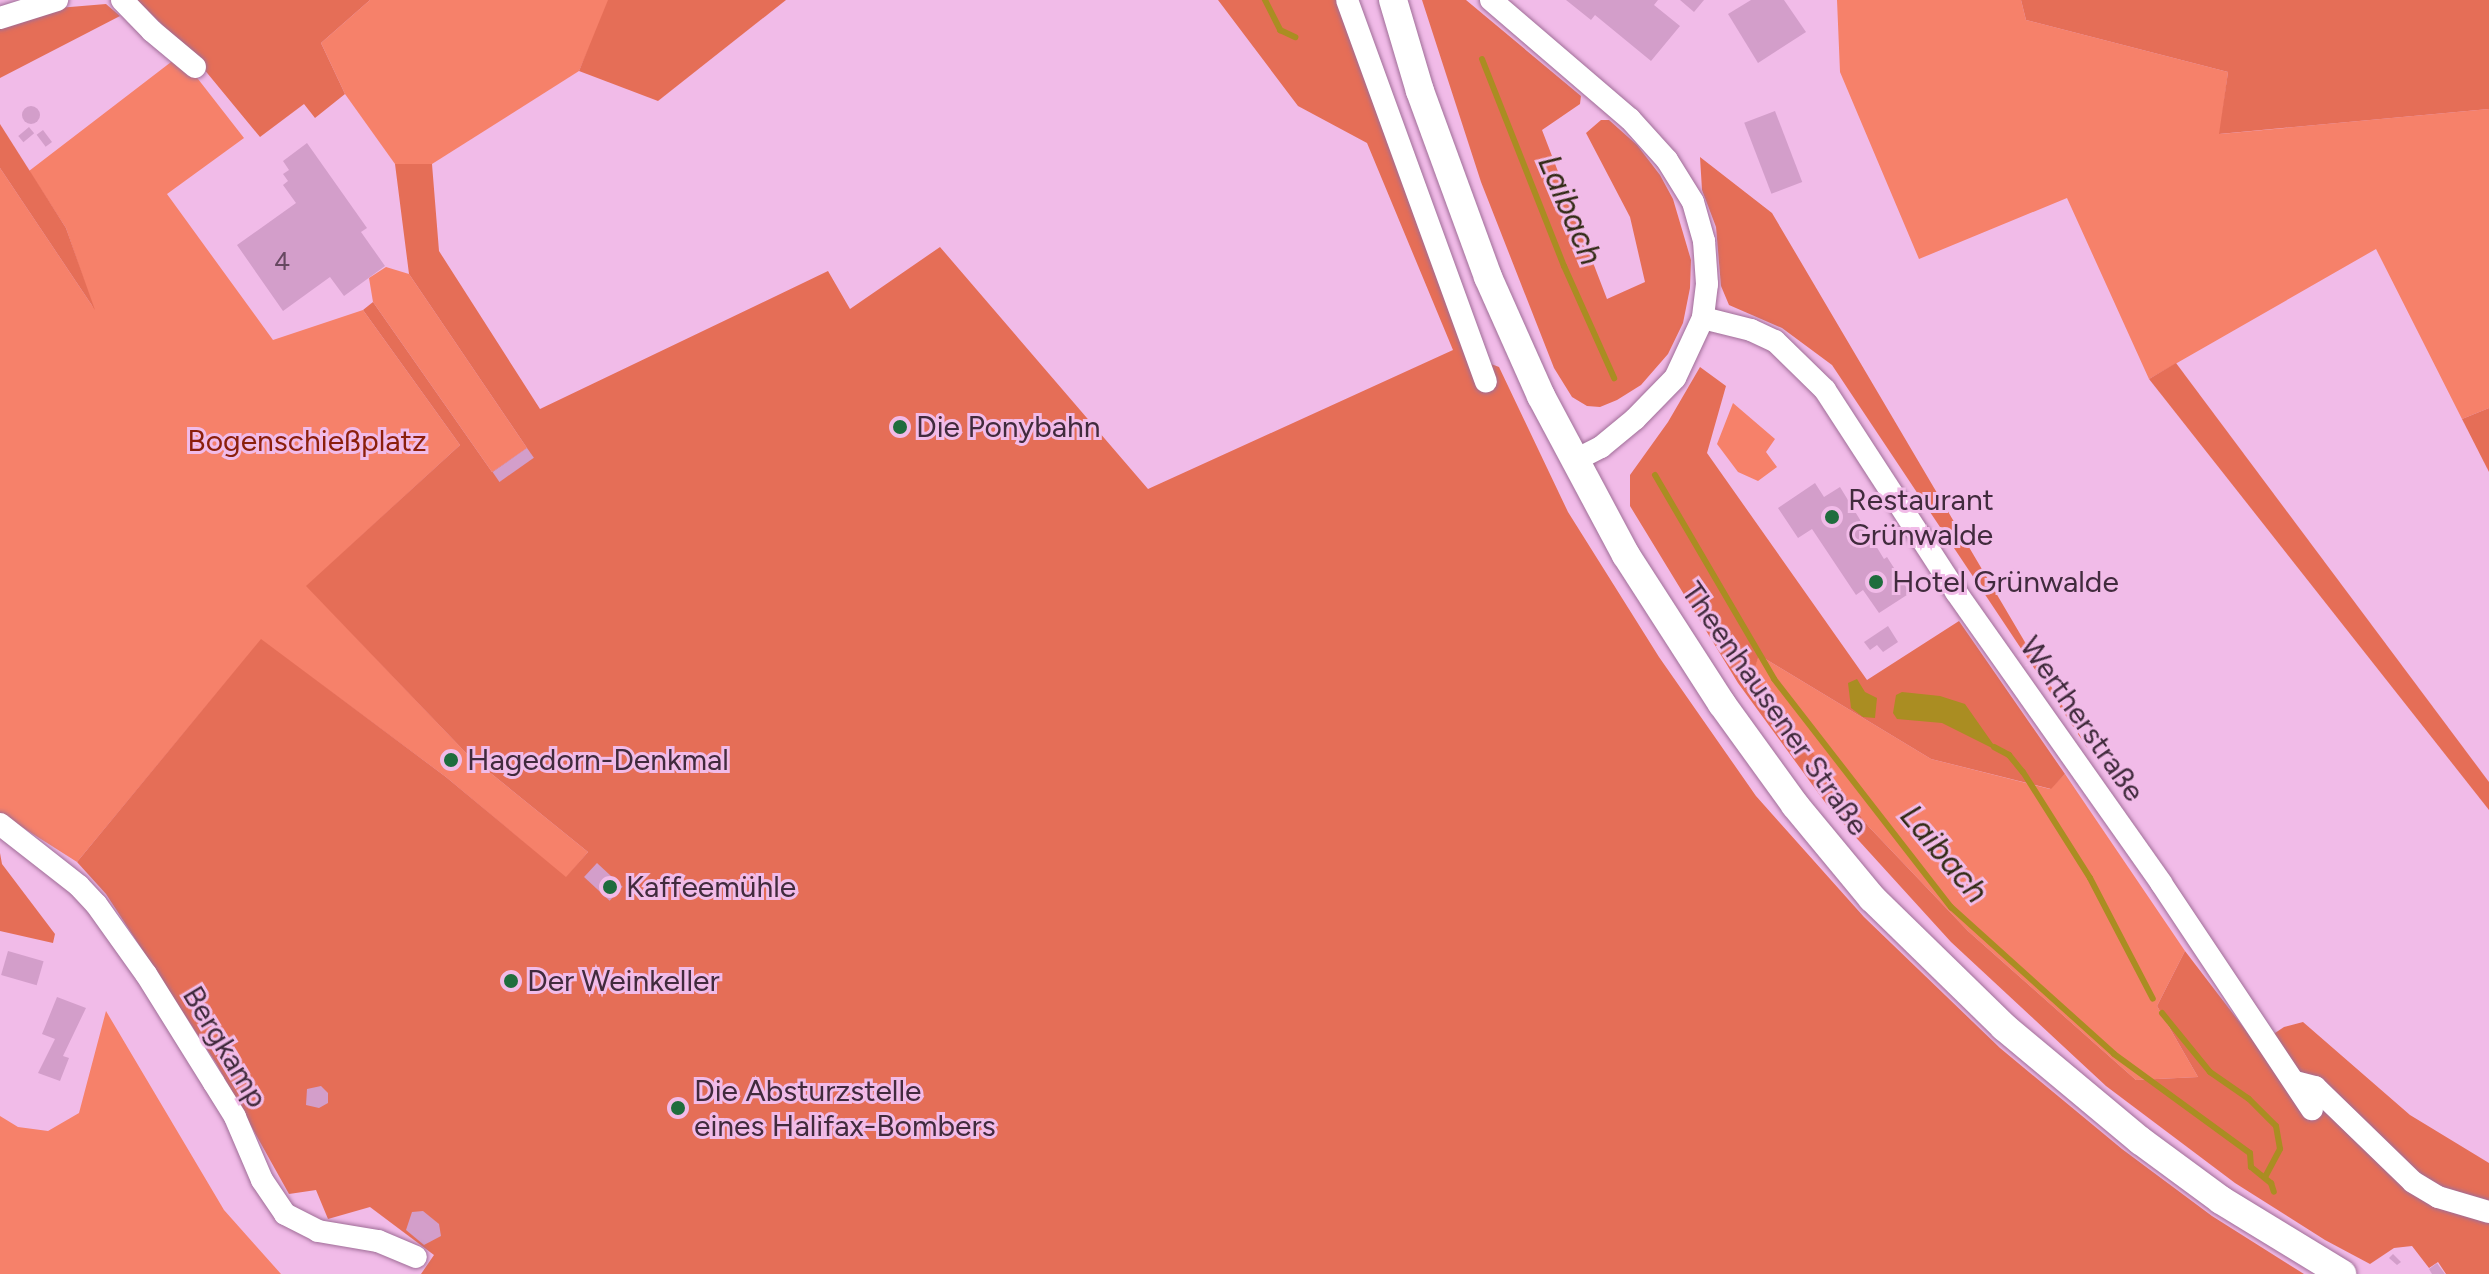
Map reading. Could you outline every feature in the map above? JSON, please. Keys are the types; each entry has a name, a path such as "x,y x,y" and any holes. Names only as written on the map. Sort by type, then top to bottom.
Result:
{"main road":[{"name":"Theenhausener Straße","path":"1393,0 1420,91 1488,277 1574,461 1626,555 1722,704 1795,805 1872,898 2004,1027 2141,1141 2221,1200 2342,1274"}],"street":[{"path":"0,18 57,0"},
{"path":"122,0 152,31 195,67"},
{"path":"1347,0 1486,381"},
{"path":"1491,0 1630,119 1667,160 1693,202 1704,241 1707,284 1703,318 1675,378 1654,403 1601,447 1574,461"},
{"name":"Wertherstraße","path":"1703,318 1742,327 1775,341 1825,390 1956,592 2161,883 2312,1109"},
{"name":"Bergkamp","path":"0,824 79,886 96,904 146,974 235,1117 262,1180 285,1214 318,1231 378,1241 416,1257"},
{"name":"Wertherstraße","path":"2294,1082 2315,1087 2413,1182 2438,1197 2489,1212"}],"green space":[{"path":"370,0 608,0 609,3 579,71 432,164 395,164 345,94 321,43"},
{"path":"1837,0 2021,0 2026,20 2228,72 2220,134 2489,109 2489,408 2462,419 2376,249 2149,379 2067,198 1919,259 1840,72"},
{"name":"Bogenschießplatz","path":"175,59 191,70 244,138 167,194 273,340 363,310 460,445 307,586 467,754 588,852 566,878 446,777 261,640 77,862 0,813 0,168 93,307 66,228 29,171"},
{"path":"386,267 409,274 527,448 492,472 373,302 369,278"},
{"path":"1733,403 1775,439 1766,452 1777,467 1758,481 1738,472 1717,444"},
{"path":"1759,655 1931,759 2050,789 2065,774 2185,951 2157,1006 2198,1077 2136,1080 1968,931 1869,827 1752,674"},
{"path":"106,1011 224,1210 281,1274 0,1274 0,1116 18,1127 48,1131 79,1113"}],"shaded area":[{"path":"137,0 370,0 321,43 345,94 315,118 304,104 260,137 189,51"},
{"path":"608,0 786,0 658,101 579,71"},
{"path":"1218,0 1339,0 1465,354 1499,367 1568,512 1659,657 1756,796 1864,917 2000,1048 2122,1149 2212,1216 2304,1274 421,1274 434,1255 370,1207 328,1219 316,1190 289,1194 216,1063 106,894 77,862 261,639 446,777 566,877 588,852 467,754 306,586 460,445 363,310 373,302 492,472 527,448 409,274 395,164 432,164 439,251 540,409 828,271 850,309 940,247 1148,489 1453,350 1367,143 1298,106"},
{"path":"1422,0 1466,0 1581,96 1580,104 1542,130 1607,299 1645,282 1630,217 1586,133 1601,120 1609,120 1637,145 1660,175 1673,199 1691,260 1690,288 1683,323 1668,354 1641,385 1617,400 1600,407 1587,406 1572,397 1554,368 1481,182"},
{"path":"2021,0 2489,0 2489,109 2219,134 2228,72 2026,20"},
{"path":"106,4 120,16 0,78 0,29 46,9"},
{"path":"0,124 66,228 95,310 0,168"},
{"path":"1700,157 1772,213 2088,749 1832,365 1782,328 1729,305 1721,286 1716,227 1702,190"},
{"path":"2176,363 2489,782 2489,810 2149,379"},
{"path":"1700,367 1726,386 1707,453 1867,680 1959,621 2065,774 2051,789 1931,759 1759,655 1753,674 1869,827 1968,931 2136,1080 2198,1077 2157,1006 2185,951 2257,1045 2284,1027 2303,1022 2410,1115 2489,1163 2489,1274 2446,1274 2438,1262 2429,1268 2412,1246 2394,1248 2370,1264 2325,1240 2235,1183 2106,1086 1951,942 1830,809 1738,683 1630,506 1630,475 1668,422"},
{"path":"2489,408 2489,472 2462,419"},
{"path":"1857,679 1865,692 1877,698 1875,718 1863,717 1851,708 1848,683"},
{"path":"1902,692 1940,696 1965,704 1998,751 1942,723 1897,719 1893,713 1896,695"},
{"path":"0,853 2,864 55,934 53,943 0,931"}],"building":[{"path":"1566,0 1658,0 1654,5 1680,26 1651,61 1595,15 1591,20"},
{"path":"1680,0 1704,0 1694,12"},
{"path":"1751,0 1784,0 1806,32 1758,63 1728,14"},
{"path":"31,106 40,115 31,124 22,115"},
{"path":"1775,111 1802,182 1771,194 1744,123"},
{"path":"29,127 34,133 23,142 18,136"},
{"path":"43,130 52,142 46,147 37,135"},
{"path":"307,143 367,228 361,232 385,266 344,296 330,277 283,311 237,245 296,203 283,185 288,181 283,174 289,170 283,161"},
{"path":"527,448 534,458 499,482 493,472"},
{"path":"1815,483 1824,497 1840,487 1884,559 1887,557 1910,593 1879,613 1863,590 1856,595 1812,529 1798,538 1778,508"},
{"path":"1888,626 1898,642 1883,652 1877,645 1870,650 1864,642"},
{"path":"597,863 623,887 610,901 584,877"},
{"path":"8,951 44,961 37,985 1,975"},
{"path":"57,997 86,1008 63,1056 69,1058 60,1081 38,1073 55,1039 42,1034"},
{"path":"321,1086 328,1093 328,1103 319,1108 306,1105 307,1089"},
{"path":"423,1211 439,1224 441,1236 424,1245 406,1230 412,1212"},
{"path":"2393,1254 2401,1262 2397,1265 2389,1258"},
{"path":"2437,1263 2445,1274 2432,1274 2429,1269"}],"waterway":[{"name":"Laibach","path":"1265,0 1280,30 1295,37"},
{"name":"Laibach","path":"1482,59 1564,266 1614,378"},
{"name":"Laibach","path":"1655,475 1774,679 1951,907 2114,1054 2250,1153 2251,1167 2271,1183 2274,1192"},
{"path":"1994,747 2009,755 2023,772 2090,878 2153,999"},
{"path":"2162,1013 2210,1072 2249,1099 2276,1126 2280,1149 2265,1177"}],"place":[{"name":"Die Ponybahn","path":"900,427"},
{"name":"Restaurant Grünwalde","path":"1832,517"},
{"name":"Hotel Grünwalde","path":"1876,582"},
{"name":"Hagedorn-Denkmal","path":"451,760"},
{"name":"Kaffeemühle","path":"610,887"},
{"name":"Der Weinkeller","path":"511,981"},
{"name":"Die Absturzstelle eines Halifax-Bombers","path":"678,1108"}]}
